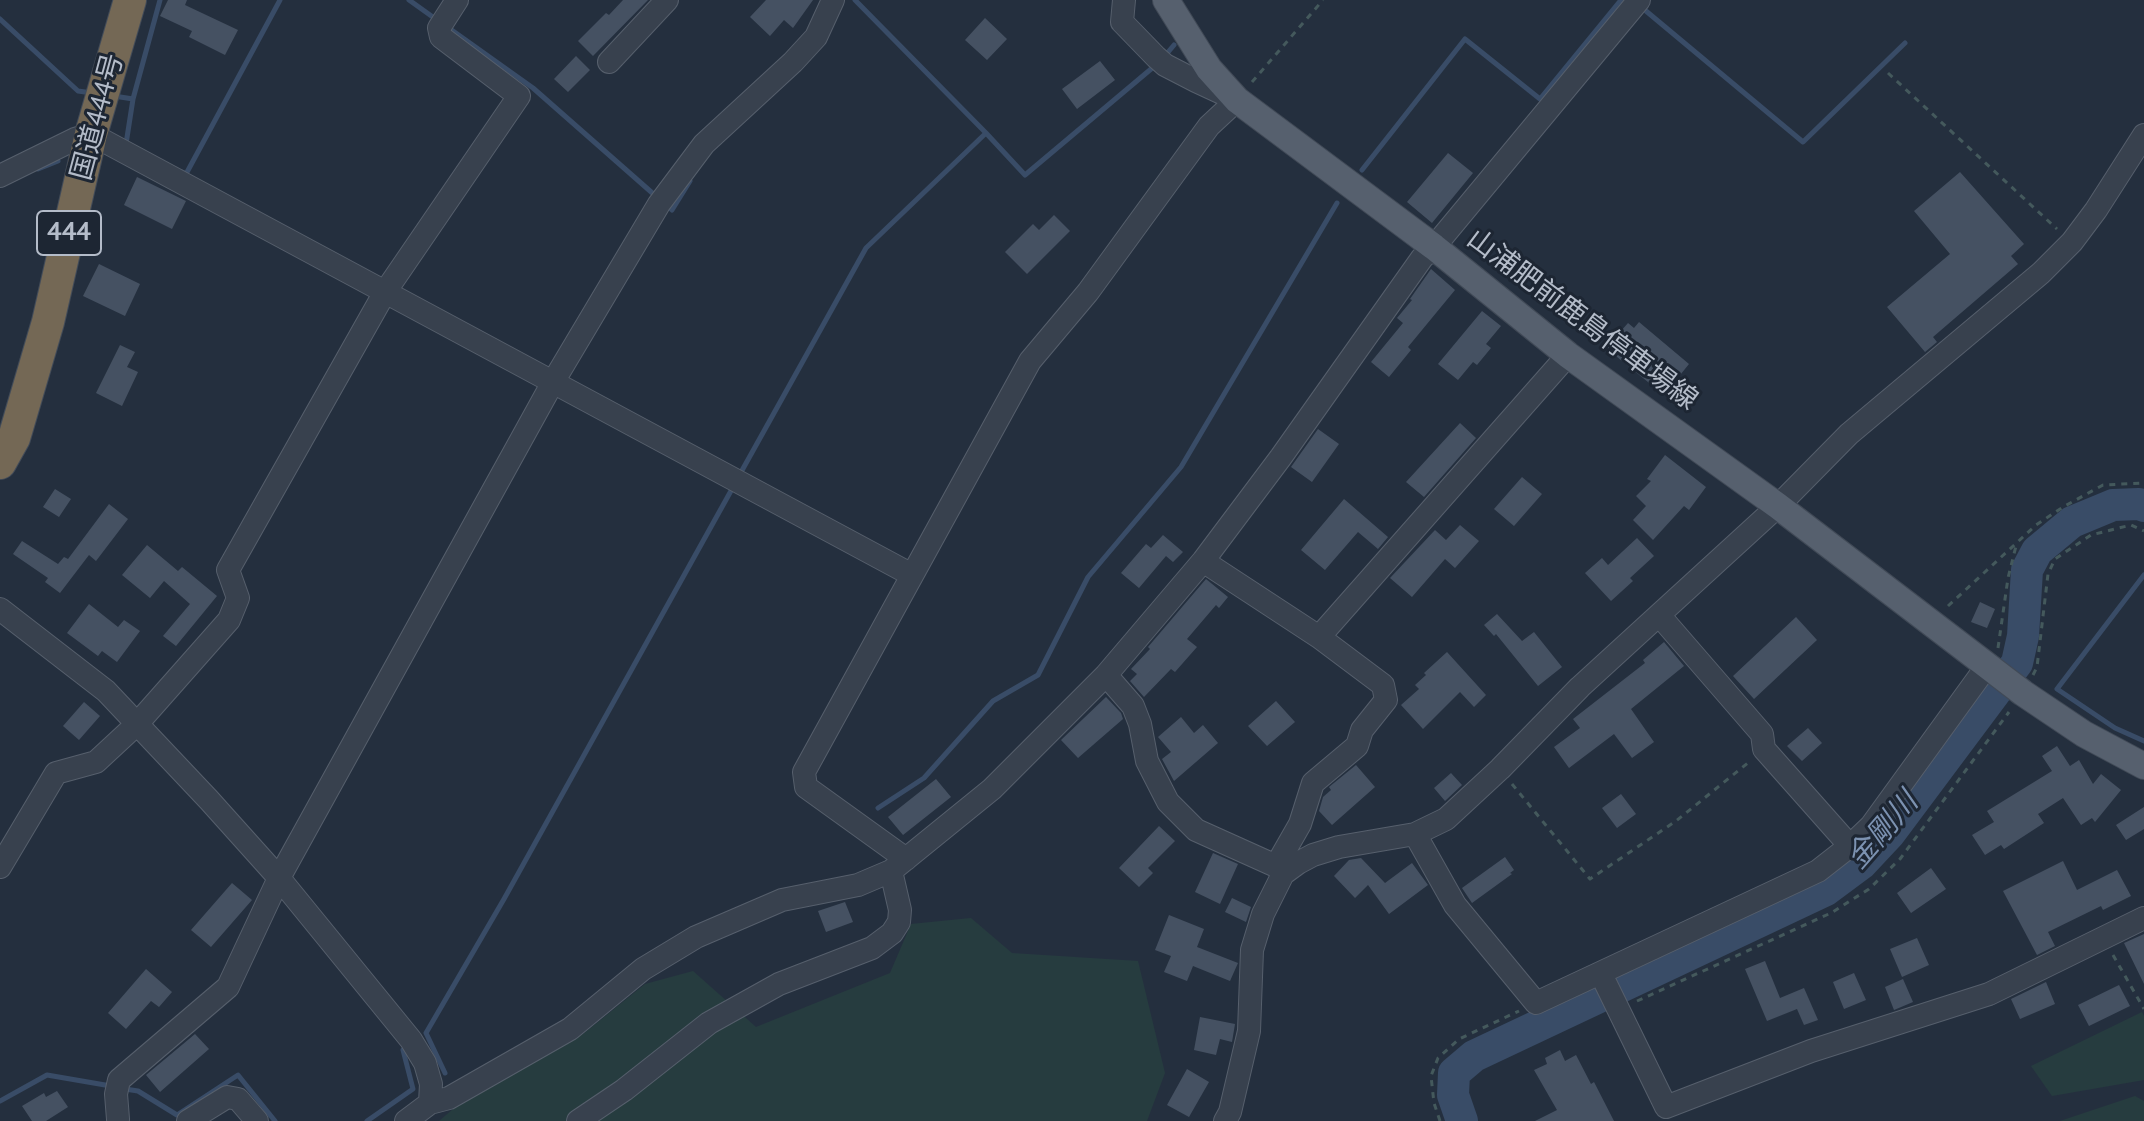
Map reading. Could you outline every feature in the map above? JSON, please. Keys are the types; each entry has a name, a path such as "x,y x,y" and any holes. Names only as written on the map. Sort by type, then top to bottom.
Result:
{"highway":[{"name":"国道444号","path":"0,463 14,438 48,322 91,134 130,0"}],"main road":[{"name":"山浦肥前鹿島停車場線","path":"1166,0 1209,69 1237,100 1434,247 1568,355 1778,506 2023,693"},
{"path":"2023,693 2084,734 2144,766"}],"street":[{"path":"609,62 667,0"},
{"path":"122,1120 117,1087 228,987 279,878 553,382 662,200 704,144 816,37 833,0"},
{"path":"578,1121 624,1090 709,1023 779,984 872,948 892,933 899,922 899,865 806,787 804,772 1030,361 1088,292 1209,126 1237,100 1160,61 1122,22 1124,0"},
{"path":"406,1121 430,1103 449,1098 570,1029 643,969 696,937 782,900 858,885 899,865 992,789 1106,675 1203,561 1422,258 1639,0"},
{"path":"0,867 56,773 96,762 137,724 229,620 238,598 228,570 385,292 519,96 441,37 447,15"},
{"path":"0,176 91,134 912,575"},
{"path":"1106,675 1133,706 1147,761 1168,802 1196,830 1279,870 1339,847 1415,834 1446,819 1580,687 1778,506 1849,434 2041,273 2072,242 2096,210 2144,135"},
{"path":"1319,637 1568,355"},
{"path":"1203,561 1319,637 1383,685 1386,700 1362,730 1357,746 1313,783 1300,824 1279,870 1252,950 1249,1031 1230,1112 1225,1121"},
{"path":"0,609 106,691 279,878 411,1040 425,1063 431,1084 430,1103"},
{"path":"1659,615 1762,734 1764,749 1850,846"},
{"path":"1415,834 1455,905 1536,1003 1818,871 1871,826 1987,666"},
{"path":"1601,974 1666,1107 1811,1051 1989,994 2144,918"},
{"path":"188,1121 227,1097 238,1099 257,1121"}],"path":[{"path":"1237,100 1323,0"},
{"path":"1888,73 2072,242"},
{"path":"1930,623 2036,525 2103,485 2144,483"},
{"path":"2023,693 2037,667 2048,574 2055,559 2091,535 2131,525 2144,531"},
{"path":"1987,666 1999,646 2008,578 2017,542"},
{"path":"1500,769 1590,879 1676,821 1764,749"},
{"path":"2104,938 2144,1009"},
{"path":"1440,1121 1431,1076 1438,1058 1459,1039 1536,1003"}],"green space":[{"path":"971,918 1012,953 1138,961 1165,1073 1147,1121 439,1121 453,1109 583,1034 645,984 693,971 756,1027 890,973 911,924"},
{"path":"2142,1012 2144,1080 2052,1096 2031,1066"},
{"path":"2135,1096 2144,1101 2144,1121 2060,1121"}],"building":[{"path":"168,0 187,0 185,5 238,30 225,55 189,37 192,31 160,16"},
{"path":"623,0 648,0 593,56 578,41"},
{"path":"766,0 813,0 793,28 784,20 770,36 750,17"},
{"path":"985,18 1007,39 987,60 965,40"},
{"path":"576,56 590,70 568,92 554,79"},
{"path":"1100,61 1115,80 1077,109 1062,89"},
{"path":"1448,153 1473,173 1432,223 1407,202"},
{"path":"1960,172 2024,244 2011,256 2018,264 1933,337 1937,342 1925,352 1887,307 1950,254 1914,211"},
{"path":"137,177 186,201 172,229 124,205"},
{"path":"1054,215 1070,231 1027,274 1005,252 1033,224 1039,230"},
{"path":"99,264 140,284 125,316 83,296"},
{"path":"1431,269 1455,290 1408,347 1411,350 1389,377 1371,362 1403,323 1397,318"},
{"path":"1482,311 1501,326 1486,344 1491,348 1477,365 1473,362 1458,380 1438,364"},
{"path":"1639,322 1689,364 1664,395 1606,348 1628,323 1634,328"},
{"path":"120,345 135,352 127,367 138,372 122,406 96,393"},
{"path":"1460,423 1476,438 1424,497 1406,482"},
{"path":"1318,429 1339,444 1312,482 1291,467"},
{"path":"1665,455 1706,487 1689,510 1684,506 1653,540 1633,520 1646,506 1636,496 1651,481 1647,479"},
{"path":"1522,477 1542,494 1514,526 1494,509"},
{"path":"55,489 71,499 59,517 43,507"},
{"path":"1344,499 1388,537 1378,549 1358,532 1325,570 1301,550"},
{"path":"109,504 128,519 96,561 89,555 60,593 45,582 48,578 13,554 22,541 58,564 64,557 68,559"},
{"path":"1460,525 1479,541 1455,568 1445,559 1412,597 1390,578 1435,530 1446,540"},
{"path":"1163,535 1183,552 1173,562 1166,556 1139,588 1121,573 1146,544 1151,548"},
{"path":"1637,538 1654,556 1611,601 1585,573 1602,558 1608,565"},
{"path":"147,545 178,571 182,567 217,596 176,646 163,636 190,604 164,581 150,598 122,575"},
{"path":"1206,579 1228,597 1219,608 1216,605 1187,639 1197,647 1175,672 1171,669 1144,697 1130,681 1137,674 1131,669"},
{"path":"1980,602 1995,609 1987,628 1971,622"},
{"path":"89,604 118,627 124,620 140,631 117,662 102,651 98,656 67,633"},
{"path":"1497,614 1522,641 1534,632 1562,667 1538,686 1496,634 1494,636 1484,625"},
{"path":"1796,617 1817,640 1754,699 1733,676"},
{"path":"1664,642 1684,666 1631,709 1654,742 1632,758 1614,734 1569,768 1554,747 1580,728 1573,719 1645,663 1643,660"},
{"path":"1447,652 1486,695 1474,707 1460,692 1423,729 1401,705 1419,689 1415,685 1426,675 1424,673"},
{"path":"1106,697 1123,719 1078,758 1061,740"},
{"path":"1276,701 1295,722 1267,746 1248,726"},
{"path":"84,702 100,716 79,740 63,726"},
{"path":"1181,717 1194,733 1203,725 1218,743 1174,781 1162,759 1171,752 1158,737"},
{"path":"1808,728 1822,743 1802,761 1787,746"},
{"path":"2057,746 2070,766 2079,760 2093,784 2101,774 2121,790 2095,822 2092,818 2081,825 2063,798 2038,814 2044,823 2004,849 2001,845 1985,855 1972,835 1994,822 1987,811 2052,771 2042,756"},
{"path":"1356,765 1375,787 1332,825 1319,811 1323,797 1331,790 1329,787"},
{"path":"1451,773 1462,785 1445,801 1434,788"},
{"path":"936,779 951,797 903,835 888,817"},
{"path":"1621,794 1636,814 1617,828 1602,808"},
{"path":"2144,807 2144,829 2126,840 2116,825"},
{"path":"1159,826 1175,841 1148,868 1153,873 1139,887 1119,868"},
{"path":"1213,853 1238,864 1220,904 1195,892"},
{"path":"1505,857 1514,870 1512,874 1472,903 1462,888"},
{"path":"1361,858 1385,883 1412,863 1428,885 1389,914 1368,885 1355,898 1334,876 1349,860"},
{"path":"2063,861 2077,890 2117,870 2131,896 2103,910 2101,906 2048,932 2055,946 2037,955 2003,891"},
{"path":"1931,868 1946,889 1911,913 1897,893"},
{"path":"232,883 252,900 211,947 191,930"},
{"path":"1232,898 1251,907 1246,922 1225,912"},
{"path":"845,902 853,922 826,932 818,911"},
{"path":"1169,915 1204,929 1197,947 1238,963 1230,981 1193,966 1187,981 1164,972 1171,956 1155,950"},
{"path":"2144,934 2144,984 2124,943"},
{"path":"1917,938 1929,965 1902,977 1890,949"},
{"path":"1765,961 1780,998 1804,988 1818,1020 1804,1025 1797,1009 1767,1021 1745,969"},
{"path":"146,969 172,992 159,1007 151,1001 126,1029 108,1013"},
{"path":"1854,973 1866,1000 1844,1009 1833,982"},
{"path":"1903,979 1913,1002 1894,1010 1885,987"},
{"path":"2046,982 2055,1004 2020,1019 2011,999"},
{"path":"2119,985 2130,1006 2089,1026 2078,1005"},
{"path":"1200,1017 1235,1024 1232,1042 1220,1039 1216,1055 1194,1050"},
{"path":"195,1034 209,1049 160,1092 146,1075"},
{"path":"1560,1050 1565,1061 1576,1055 1614,1121 1535,1121 1557,1110 1534,1070 1547,1064 1545,1058"},
{"path":"1187,1069 1209,1082 1189,1117 1167,1105"},
{"path":"57,1091 68,1107 46,1121 32,1121 22,1106 44,1093 46,1097"}],"waterway":[{"path":"126,144 133,99 160,0"},
{"path":"182,172 186,174 280,0"},
{"path":"409,0 437,20"},
{"path":"855,0 986,133"},
{"path":"1362,170 1465,39 1540,99 1621,0"},
{"path":"1646,11 1803,142 1905,43"},
{"path":"0,19 78,91 92,93"},
{"path":"446,26 533,88 658,198"},
{"path":"1164,57 1174,45"},
{"path":"740,474 866,248 986,133 1025,175 1157,64"},
{"path":"114,96 133,99"},
{"path":"38,169 58,161"},
{"path":"666,204 672,210 690,181"},
{"path":"878,808 924,778 993,701 1038,675 1088,577 1181,467 1337,203"},
{"path":"445,1073 426,1033 732,489"},
{"name":"金剛川","path":"1462,1121 1453,1095 1454,1073 1474,1056 1826,890 1861,864 1890,833 2017,663 2023,636 2027,570 2037,551 2072,522 2113,505 2144,506"},
{"path":"2144,575 2057,689 2115,728 2144,741"},
{"path":"367,1121 413,1089 403,1050"},
{"path":"0,1101 47,1075 111,1086"},
{"path":"125,1089 138,1091 177,1115 238,1075 275,1121"}]}
